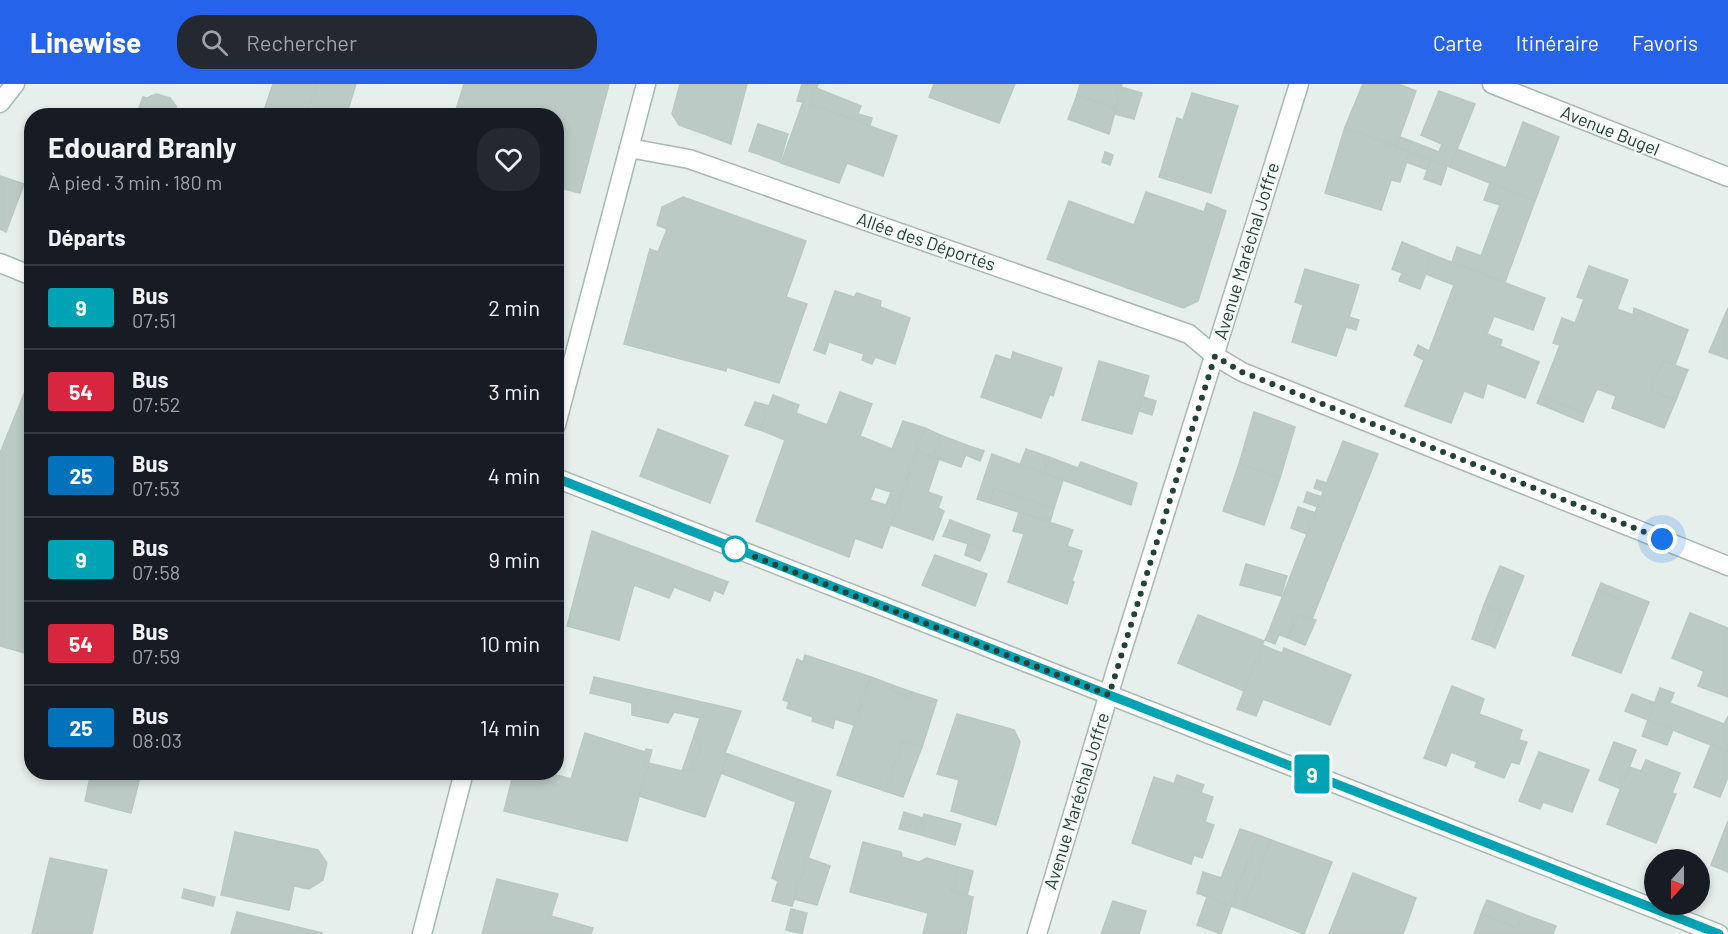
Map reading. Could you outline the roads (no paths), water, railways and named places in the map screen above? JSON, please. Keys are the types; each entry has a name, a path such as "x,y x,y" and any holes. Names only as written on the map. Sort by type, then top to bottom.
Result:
{"street":[{"path":"0,103 15,84"},
{"path":"564,395 646,84"},
{"name":"Avenue Maréchal Joffre","path":"1036,934 1299,84"},
{"name":"Avenue Bugel","path":"1492,84 1728,177"},
{"name":"Allée des Déportés","path":"629,148 689,159 1189,334 1215,356 1242,372 1728,566"},
{"path":"0,263 24,273"},
{"path":"564,481 1719,934"},
{"path":"422,934 462,780"}]}
